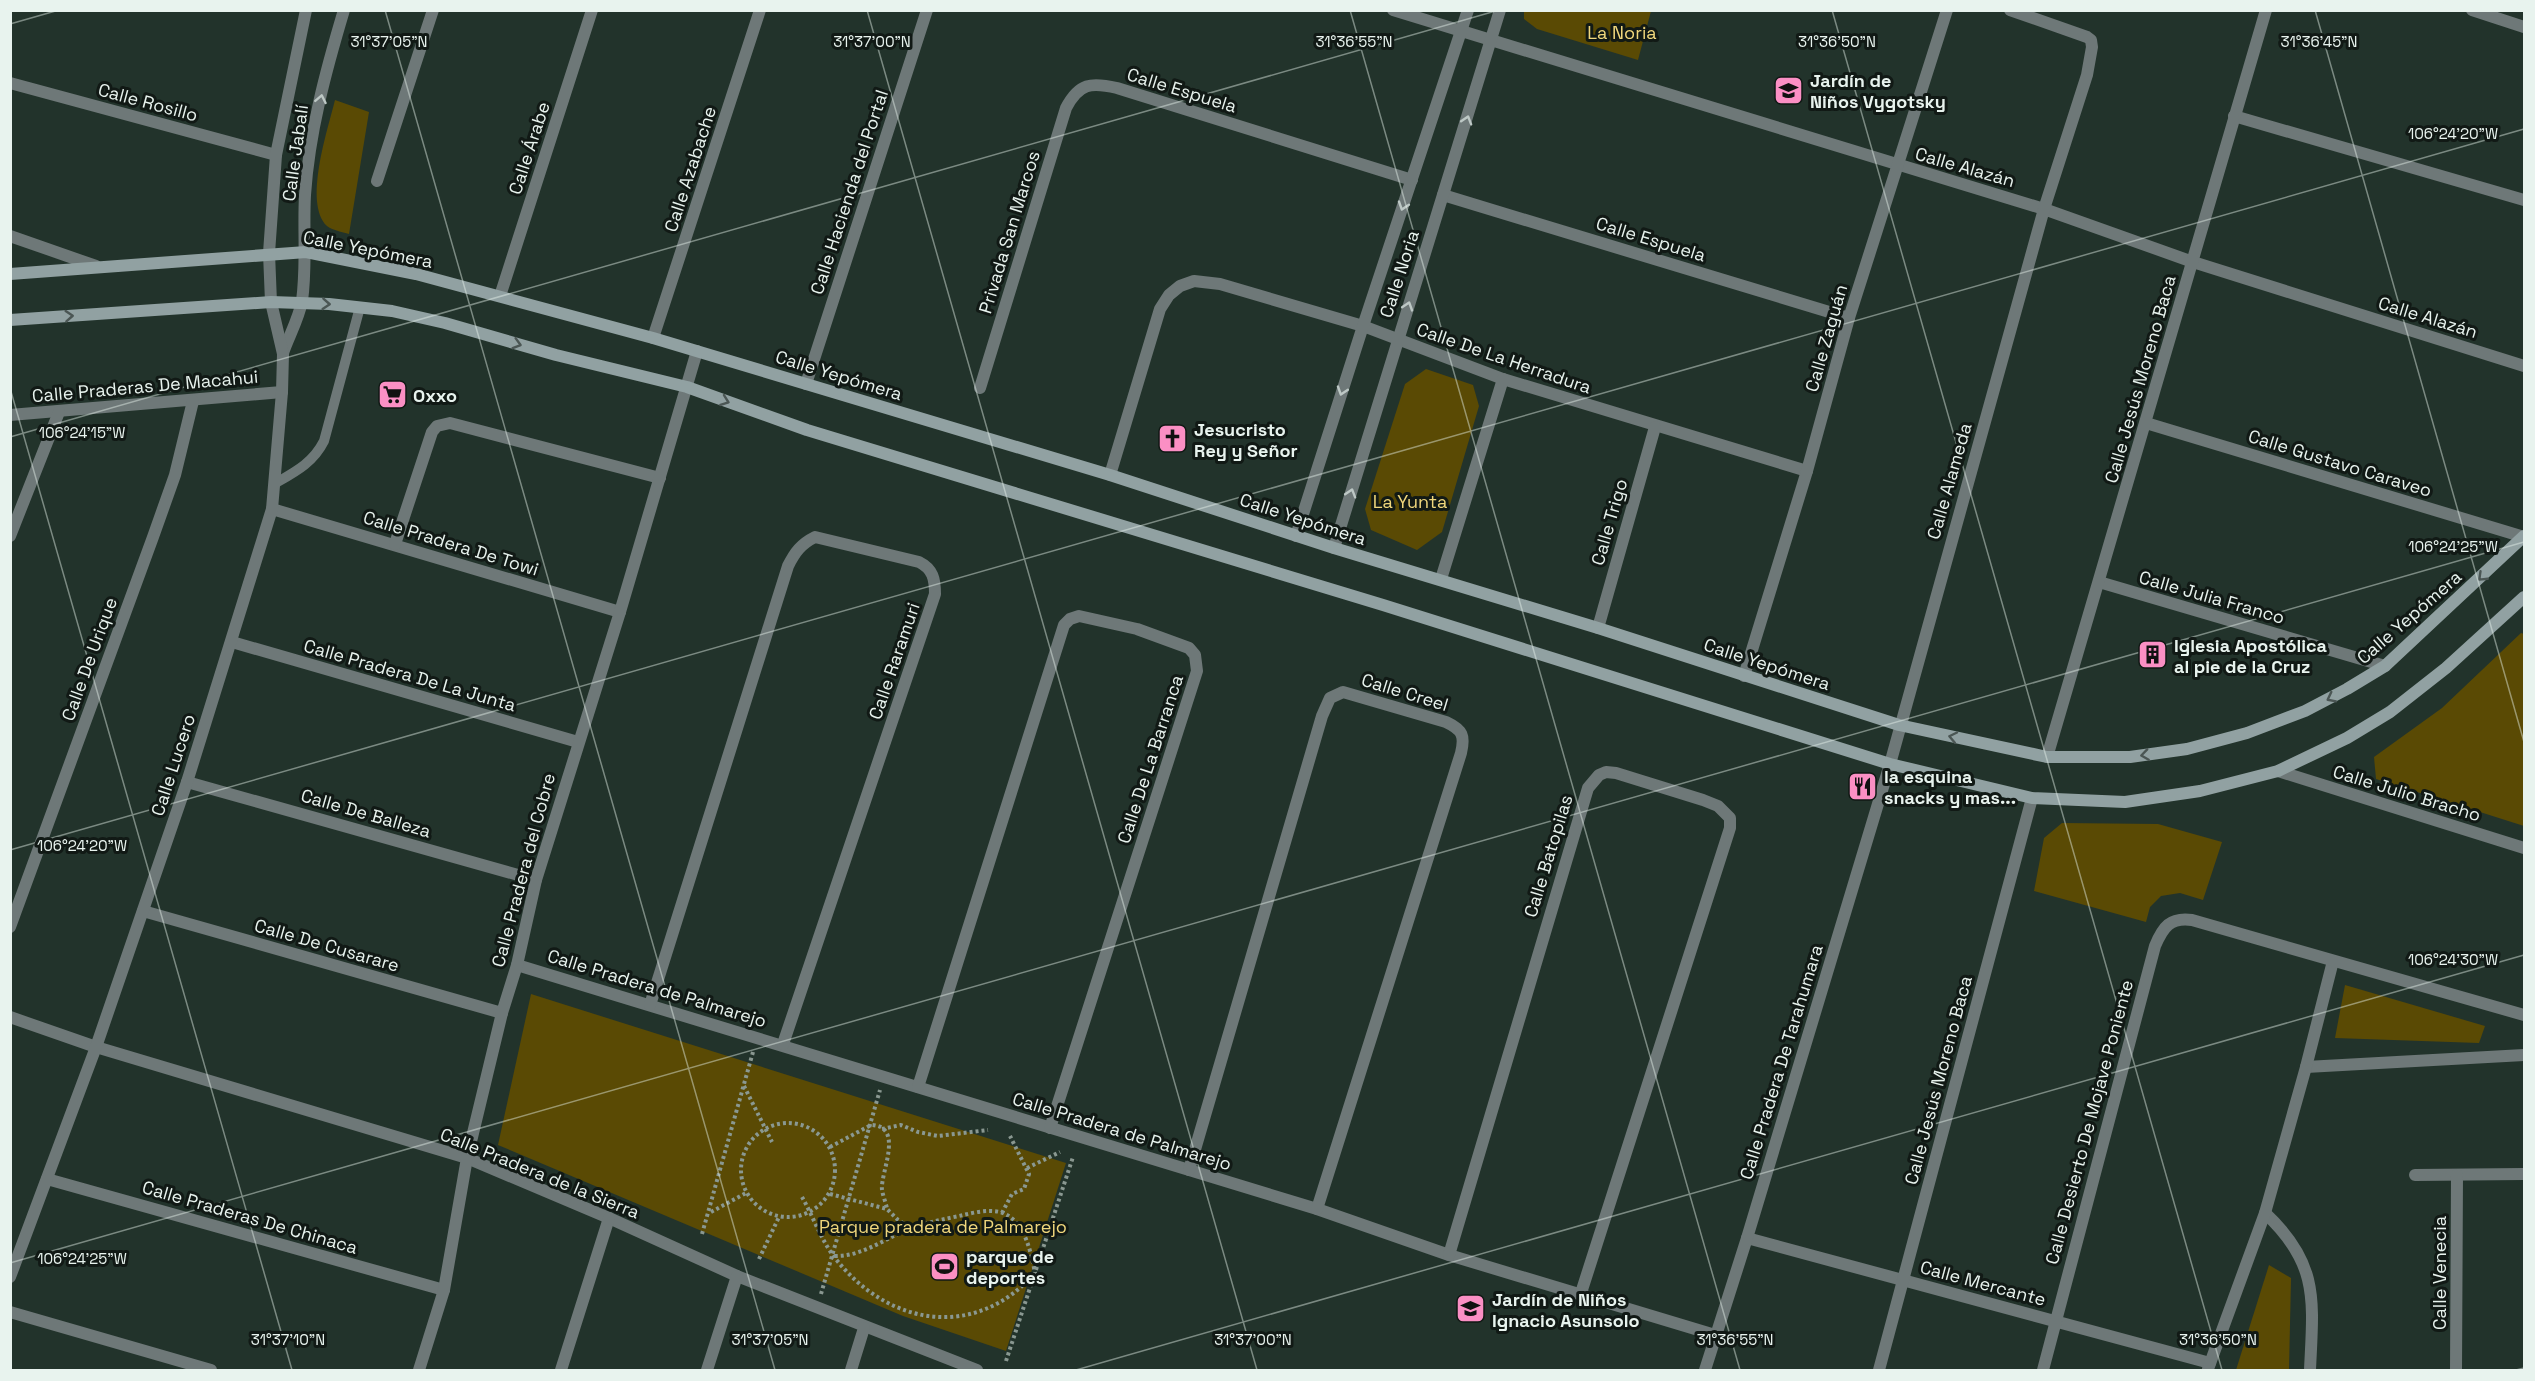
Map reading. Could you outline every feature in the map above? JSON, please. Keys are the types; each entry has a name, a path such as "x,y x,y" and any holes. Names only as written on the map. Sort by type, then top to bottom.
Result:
{"main road":[{"name":"Calle Yepómera","path":"10,274 306,252 416,274 653,338 1110,475 1296,536 1598,628 1899,725 2047,757 2130,757 2187,749 2247,733 2305,711 2385,666 2524,536"},
{"path":"10,320 272,302 360,307 392,311 445,323 556,355 687,387 807,430 1383,605 1890,764 2032,798 2125,802 2200,791 2278,771 2347,738 2390,712 2446,668 2524,597"}],"street":[{"name":"Calle Jabalí","path":"272,302 269,253 276,155 306,10"},
{"path":"377,181 433,10"},
{"name":"Calle Árabe","path":"500,296 592,10"},
{"name":"Calle Azabache","path":"653,338 760,10"},
{"name":"Calle Hacienda del Portal","path":"806,384 927,10"},
{"name":"Calle Alazán","path":"1393,10 2044,209 2193,262 2524,366"},
{"name":"Calle Noria","path":"1296,536 1468,10"},
{"name":"Calle Noria","path":"1334,548 1500,10"},
{"name":"Calle Zaguán","path":"1744,676 1807,471 1849,318 1947,10"},
{"name":"Calle Alameda","path":"1890,764 2044,209 2091,56 2091,40 2083,34 2010,10"},
{"name":"Calle Jesús Moreno Baca","path":"2047,757 2266,10"},
{"path":"2472,10 2524,27"},
{"name":"Calle Jabalí","path":"302,303 306,252 305,196 310,154 341,11"},
{"name":"Calle Rosillo","path":"10,83 276,155"},
{"name":"Calle Espuela","path":"1080,89 1097,84 1116,88 1412,180"},
{"name":"Privada San Marcos","path":"980,388 1066,108 1071,98 1080,89"},
{"path":"2234,116 2524,200"},
{"name":"Calle Espuela","path":"1443,195 1849,318"},
{"path":"10,236 96,266"},
{"name":"Calle De La Herradura","path":"1110,475 1160,309 1169,295 1180,286 1194,281 1220,284 1363,326 1397,341 1503,379 1655,427 1807,471"},
{"name":"Calle Lucero","path":"10,1277 96,1047 187,782 272,509 283,354 272,302"},
{"name":"Calle Lucero","path":"283,354 302,303"},
{"name":"Calle Pradera del Cobre","path":"419,1371 444,1290 467,1158 502,1013 517,965 536,880 620,612 697,351"},
{"path":"1441,579 1503,379"},
{"name":"Calle Praderas De Macahui","path":"10,415 282,392"},
{"name":"Calle De Urique","path":"10,927 175,475 194,401"},
{"path":"10,536 59,412"},
{"path":"395,544 432,432 443,423 660,478"},
{"name":"Calle Gustavo Caraveo","path":"2146,423 2524,536"},
{"name":"Calle Trigo","path":"1598,628 1655,427"},
{"name":"Calle Pradera De Towi","path":"272,509 620,612"},
{"name":"Calle Raramuri","path":"650,1005 788,566 794,554 815,537 918,562 933,573 935,594 783,1044"},
{"name":"Calle Julia Franco","path":"2099,582 2385,666"},
{"name":"Calle De La Barranca","path":"918,1087 1064,625 1070,619 1079,616 1137,629 1189,648 1195,655 1197,671 1050,1128"},
{"name":"Calle Pradera De La Junta","path":"232,642 578,742"},
{"name":"Calle Creel","path":"1190,1170 1322,717 1330,698 1343,692 1446,722 1461,731 1463,736 1461,753 1317,1209"},
{"name":"Calle Pradera De Tarahumara","path":"1705,1371 1890,764"},
{"name":"Calle Julio Bracho","path":"2278,771 2524,848"},
{"name":"Calle Batopilas","path":"1449,1254 1588,788 1599,775 1606,772 1659,785 1718,806 1730,818 1730,828 1581,1293"},
{"name":"Calle De Balleza","path":"187,782 536,880"},
{"name":"Calle Jesús Moreno Baca","path":"1880,1371 2032,798"},
{"name":"Calle De Cusarare","path":"142,911 502,1013"},
{"name":"Calle Desierto De Mojave Poniente","path":"2043,1371 2155,946 2166,925 2182,918 2192,920 2333,961"},
{"path":"2333,961 2524,1015"},
{"name":"Calle Mercante","path":"1747,1238 2055,1320 2209,1367 2265,1213 2333,961"},
{"name":"Calle Pradera de Palmarejo","path":"517,965 783,1044 1317,1209 1449,1254 1715,1335"},
{"name":"Calle Pradera de la Sierra","path":"10,1017 96,1047 467,1158 609,1218 737,1276 977,1371"},
{"path":"2306,1067 2524,1055"},
{"path":"2415,1175 2524,1174"},
{"name":"Calle Venecia","path":"2457,1175 2457,1371"},
{"name":"Calle Praderas De Chinaca","path":"47,1179 444,1290"},
{"path":"2265,1213 2284,1231 2298,1250 2308,1277 2313,1304 2310,1371"},
{"path":"561,1371 609,1218"},
{"path":"707,1371 737,1276"},
{"path":"10,1312 212,1371"},
{"path":"851,1371 864,1328"}],"lane":[{"path":"274,484 316,457 324,441 360,307"}],"path":[{"path":"702,1234 757,1037"},
{"path":"817,1309 885,1077"},
{"path":"744,1086 772,1142"},
{"path":"777,1124 801,1124 813,1129 830,1147 836,1170 830,1194 810,1212 790,1218 779,1217 760,1208 747,1193 741,1169 743,1156 752,1140 766,1128 777,1124"},
{"path":"830,1147 871,1125 877,1125 882,1129 890,1139 890,1151 884,1170 882,1190 888,1209 898,1220 912,1228"},
{"path":"882,1129 901,1125 938,1137 988,1130"},
{"path":"1002,1213 1012,1194 1024,1189 1029,1174 1010,1137"},
{"path":"1027,1168 1060,1152"},
{"path":"1006,1361 1073,1156"},
{"path":"710,1212 747,1193"},
{"path":"830,1194 888,1209"},
{"path":"802,1197 833,1256 849,1273 890,1305 919,1315 965,1317 986,1310 1020,1290 1035,1273"},
{"path":"833,1256 844,1256 859,1251 926,1222 986,1211 1002,1213 1014,1221 1030,1246 1035,1273"},
{"path":"759,1259 779,1217"}],"green space":[{"name":"La Noria","path":"1524,10 1651,11 1638,60 1537,29 1524,19"},
{"path":"335,100 369,112 349,234 327,226 320,215 317,201 319,165"},
{"name":"La Yunta","path":"1426,369 1473,385 1479,406 1442,532 1417,550 1371,530 1365,509 1405,384"},
{"path":"2521,633 2524,634 2524,826 2376,779 2374,757 2442,708"},
{"path":"2062,823 2158,824 2222,842 2203,900 2180,893 2161,896 2150,907 2146,922 2034,891 2044,838"},
{"path":"2345,985 2485,1026 2479,1043 2335,1038"},
{"name":"Parque pradera de Palmarejo","path":"531,994 1066,1163 1006,1351 903,1316 498,1145"},
{"path":"2269,1265 2291,1278 2289,1370 2236,1370"}],"place":[{"name":"Jardín de Niños Vygotsky","path":"1789,90"},
{"name":"Oxxo","path":"392,395"},
{"name":"Jesucristo Rey y Señor","path":"1173,439"},
{"name":"Iglesia Apostólica al pie de la Cruz","path":"2153,655"},
{"name":"la esquina snacks y mas...","path":"1863,786"},
{"name":"parque de deportes","path":"945,1266"},
{"name":"Jardín de Niños Ignacio Asunsolo","path":"1471,1309"}]}
